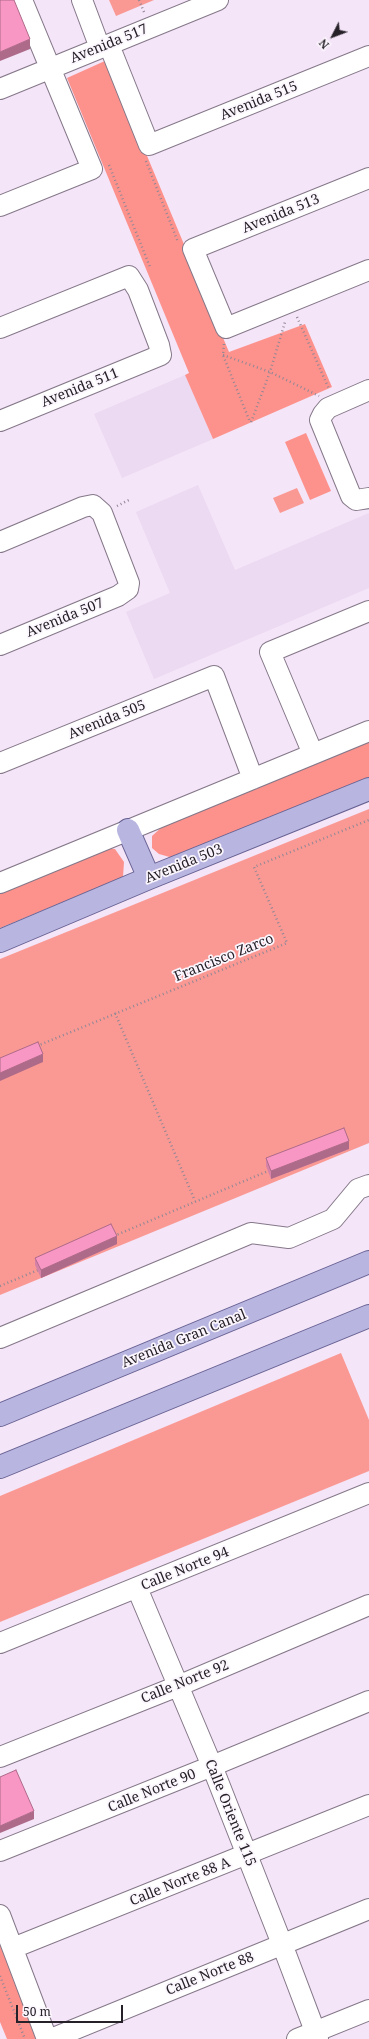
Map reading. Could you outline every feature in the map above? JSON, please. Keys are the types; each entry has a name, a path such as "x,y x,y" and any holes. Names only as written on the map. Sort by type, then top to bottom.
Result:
{"main road":[{"name":"Avenida 503","path":"0,941 149,878 369,789"},
{"path":"128,830 149,878"},
{"name":"Avenida Gran Canal","path":"0,1415 369,1262"},
{"path":"0,1467 369,1316"}],"street":[{"path":"0,206 100,166 50,68 22,0"},
{"path":"82,0 105,46 146,151"},
{"name":"Avenida 517","path":"0,89 218,0"},
{"name":"Avenida 515","path":"146,151 369,56"},
{"name":"Avenida 513","path":"186,248 369,178"},
{"path":"186,248 226,328 369,270"},
{"name":"Avenida 511","path":"0,328 129,276 138,290 159,345 161,355 0,421"},
{"path":"362,499 348,491 320,420 329,409 369,390"},
{"name":"Avenida 507","path":"0,542 83,507 93,505 98,508 105,520 128,577 128,589 118,596 0,645"},
{"path":"313,754 270,652 369,612"},
{"name":"Avenida 505","path":"0,763 214,676 253,779"},
{"path":"0,883 369,731"},
{"path":"0,1338 251,1233 289,1238 333,1219 358,1190 369,1185"},
{"name":"Calle Norte 94","path":"0,1643 369,1493"},
{"name":"Calle Oriente 115","path":"137,1588 212,1766 282,1944 310,2036"},
{"name":"Calle Norte 92","path":"0,1757 178,1686 369,1605"},
{"name":"Calle Norte 90","path":"0,1851 369,1701"},
{"name":"Calle Norte 88 A","path":"13,1948 369,1805"},
{"name":"Calle Norte 88","path":"51,2039 369,1908"},
{"path":"0,1915 47,2039"},
{"path":"310,2036 369,2010"}],"path":[{"path":"142,5 144,0"},
{"path":"146,151 186,248"},
{"path":"100,166 150,267"},
{"path":"290,302 270,372 251,422 223,355 270,372 329,409"},
{"path":"290,302 329,409"},
{"name":"Francisco Zarco","path":"36,1046 286,943 254,867 369,820"},
{"path":"115,1013 195,1201"},
{"path":"113,1236 268,1171"},
{"path":"0,1286 38,1270"},
{"path":"0,1976 25,2039"}],"shaded area":[{"path":"109,0 154,0 116,16"},
{"path":"107,60 229,352 305,324 332,387 213,439 185,375 189,373 67,78"},
{"path":"185,375 213,439 122,478 94,414"},
{"path":"306,433 331,491 310,500 285,442"},
{"path":"198,485 235,570 369,513 369,588 154,679 126,612 170,593 136,512"},
{"path":"297,488 304,503 280,513 273,498"},
{"path":"369,741 369,777 173,858 159,854 152,848 152,836 163,826"},
{"path":"369,809 369,1143 0,1295 0,959"},
{"path":"106,848 115,849 124,862 123,877 0,928 0,890"},
{"path":"341,1353 369,1420 369,1471 0,1622 0,1496"},
{"path":"0,1940 39,2039 7,2039 0,2022"}],"building":[{"path":"0,0 14,0 30,39 0,52"},
{"path":"38,1042 43,1054 0,1073 0,1058"},
{"path":"344,1128 349,1141 271,1171 266,1158"},
{"path":"111,1224 117,1236 41,1270 35,1258"},
{"path":"16,1770 34,1811 0,1826 0,1777"}]}
